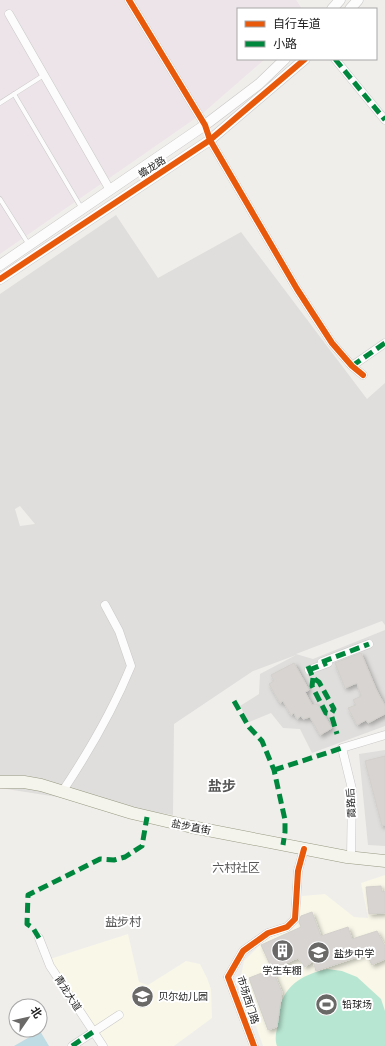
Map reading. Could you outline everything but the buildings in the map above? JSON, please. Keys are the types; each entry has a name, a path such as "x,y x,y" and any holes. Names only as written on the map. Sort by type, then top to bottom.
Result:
{"main road":[{"name":"盐步直街","path":"0,782 24,782 41,785 164,821 352,858 385,861"}],"street":[{"path":"129,0 205,125 210,140 297,289 332,343 352,366 363,375"},
{"path":"333,8 340,0"},
{"path":"351,8 358,0"},
{"path":"9,14 110,190 118,201"},
{"name":"蟾龙路","path":"0,265 205,125 259,84 284,60"},
{"name":"蟾龙路","path":"0,279 210,140 304,60"},
{"path":"336,60 385,120"},
{"path":"29,245 36,255"},
{"path":"352,366 385,343"},
{"path":"62,792 81,764 118,697 131,666 119,631 105,605"},
{"path":"322,662 369,644"},
{"path":"309,670 336,660 341,656"},
{"name":"霞路后","path":"352,858 352,789 342,748 385,735"},
{"name":"市场西门路","path":"254,1046 228,977 243,951 268,933 287,927 295,919 298,871 304,849"},
{"name":"青龙大道","path":"39,938 50,966 102,1046"},
{"path":"72,1046 119,1015"}],"lane":[{"path":"0,103 44,75"},
{"path":"14,94 82,209"},
{"path":"0,199 29,245"}],"shaded area":[{"path":"0,0 296,0 301,8 237,8 237,60 264,60 203,113 0,254"},
{"path":"116,215 158,278 241,232 367,399 385,383 385,625 382,621 296,654 313,659 385,630 385,726 312,753 300,729 283,728 271,713 249,722 240,706 259,694 260,674 296,655 253,671 174,724 173,815 0,788 0,294","holes":["20,506 35,524 20,526 15,509"]},
{"path":"385,750 385,846 368,845 359,754"},
{"name":"盐步中学","path":"385,875 385,1046 263,1046 240,981 244,961 264,941 297,922 302,896 325,894 354,917 368,918 361,883"},
{"name":"贝尔幼儿园","path":"128,934 139,982 148,985 186,961 200,964 207,978 211,989 212,1018 174,1046 108,1046 50,959"}],"green space":[{"path":"327,969 342,971 357,977 381,999 385,1011 385,1046 277,1046 276,1037 280,1006 287,991 304,977"}],"water":[{"path":"28,1038 44,1038 49,1046 14,1046"}],"marked path":[{"path":"336,60 385,120"},
{"path":"352,366 385,343"},
{"path":"322,662 369,644"},
{"path":"309,670 327,663"},
{"path":"308,666 313,678 319,682 334,709 331,714 337,734"},
{"path":"313,678 312,686 326,713 331,714"},
{"path":"234,701 249,727 262,741 274,770 285,820 283,845"},
{"path":"274,770 342,748"},
{"path":"39,938 33,928 27,924 28,895 100,859 114,860 125,857 142,846 147,817"},
{"path":"72,1046 93,1032"}],"cycle path":[{"path":"129,0 205,125 210,140 297,289 332,343 352,366 363,375"},
{"path":"0,279 210,140 304,60"},
{"path":"254,1046 228,977 243,951 268,933 287,927 295,919 298,871 304,849"}],"place":[{"name":"学生车棚","path":"282,950"},
{"name":"盐步中学","path":"319,953"},
{"name":"贝尔幼儿园","path":"143,996"},
{"name":"铅球场","path":"326,1004"}],"district":[{"name":"盐步","path":"222,786"},
{"name":"六村社区","path":"236,867"},
{"name":"盐步村","path":"123,921"}]}
